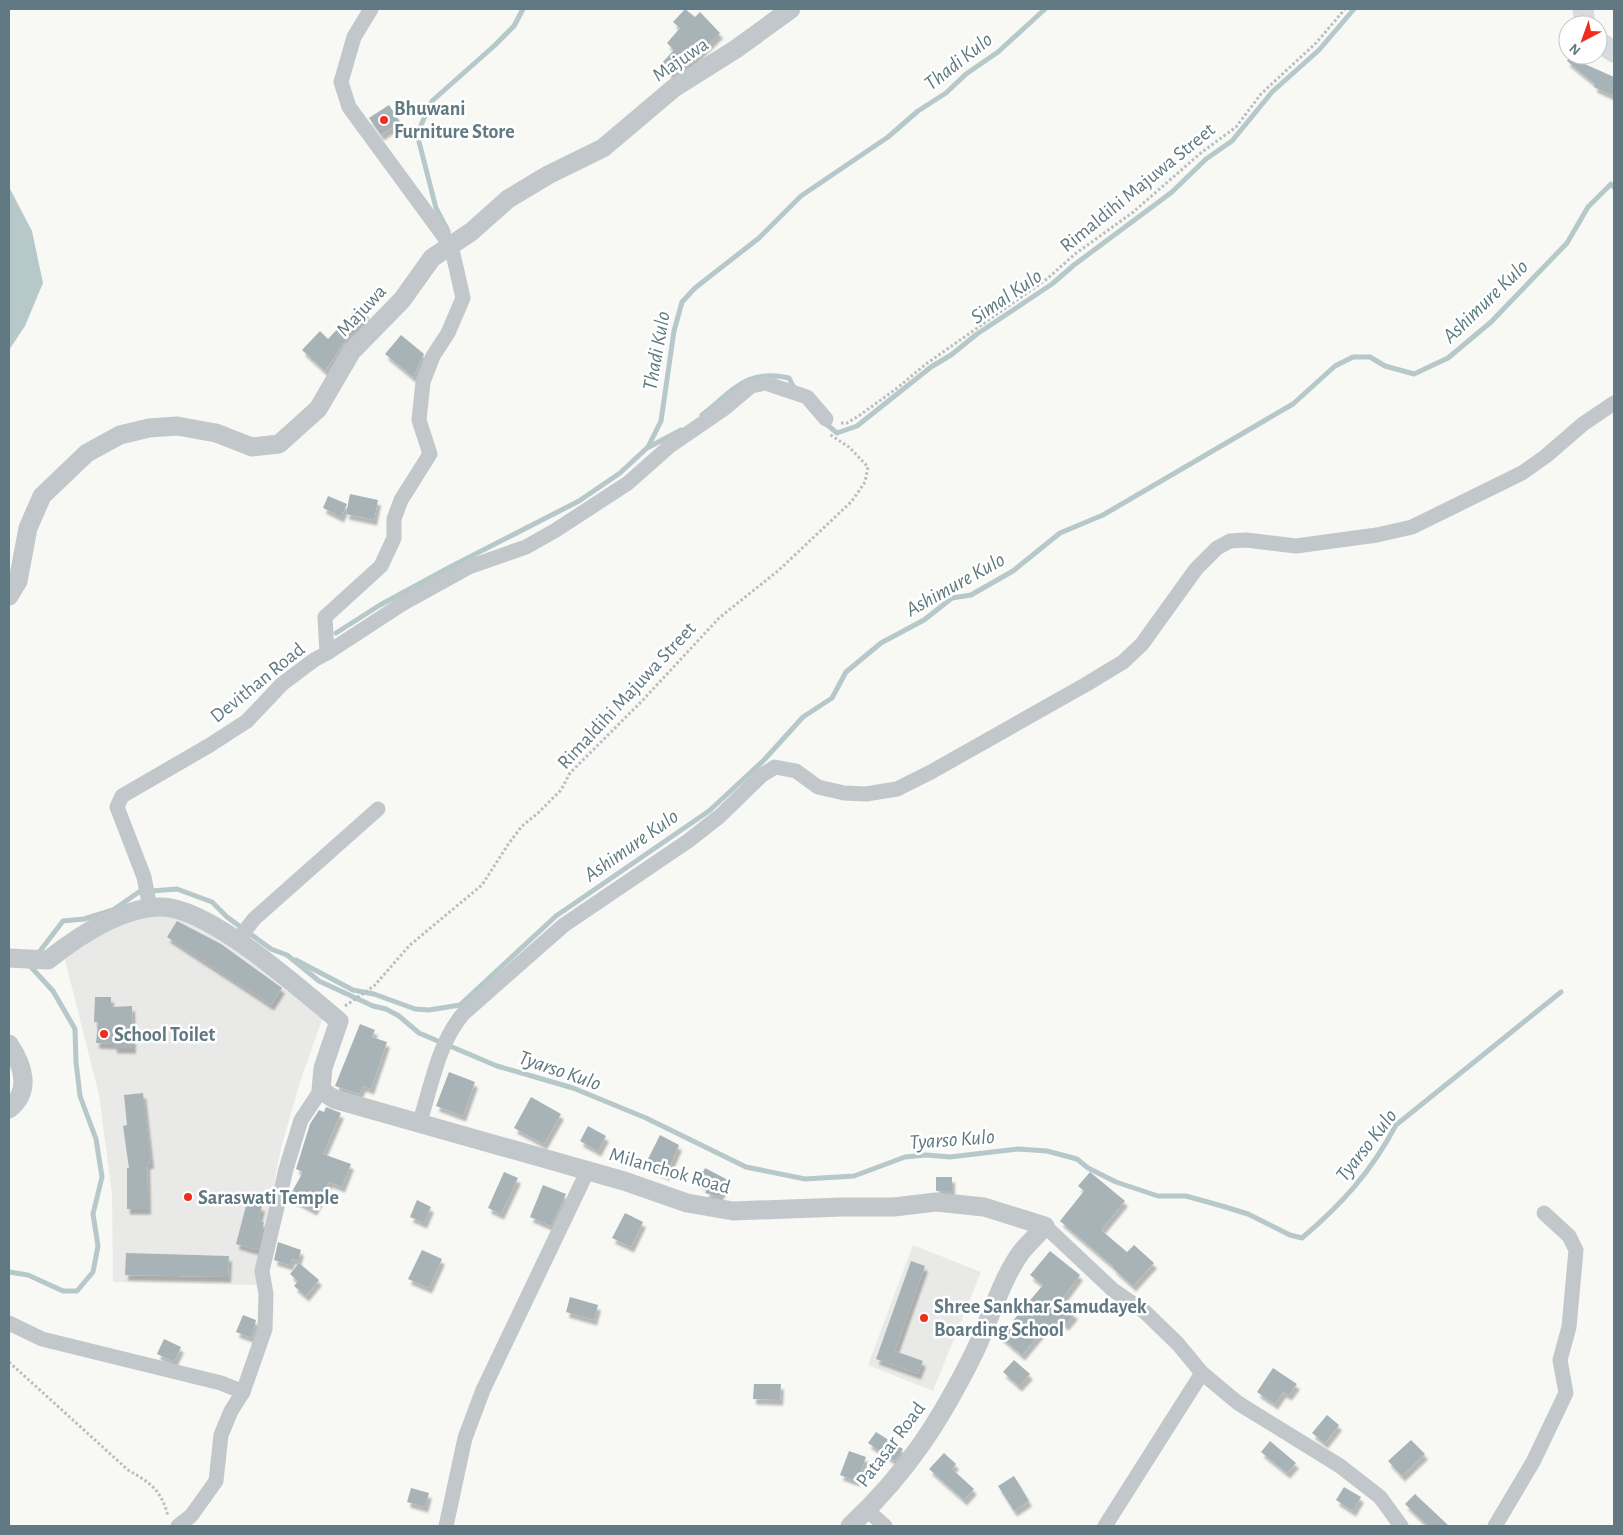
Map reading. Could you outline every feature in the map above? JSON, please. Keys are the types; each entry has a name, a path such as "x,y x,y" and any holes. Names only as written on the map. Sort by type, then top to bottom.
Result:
{"street":[{"name":"Devithan Road","path":"150,903 144,877 117,808 122,796 210,745 247,721 282,684 327,649 325,617 381,566 394,538 394,519 402,500 430,454 419,420 423,382 463,298 450,246 349,107 342,82 354,37 371,9"},
{"name":"Majuwa","path":"9,596 18,581 28,528 42,496 86,453 120,435 149,428 177,426 216,433 252,447 279,444 318,409 352,351 402,300 432,258 471,232 508,198 548,175 603,148 674,88 736,49 791,9"},
{"path":"327,649 402,604 470,567 526,547 556,530 628,483 671,444 725,408 750,386 764,383 807,396 825,423"},
{"path":"419,1124 443,1050 453,1026 564,925 688,841 720,816 762,775 775,767 796,770 818,787 844,793 866,794 897,788 931,772 1085,686 1123,662 1142,644 1196,569 1217,548 1230,541 1246,540 1296,546 1377,535 1412,527 1522,473 1546,456 1577,429 1614,403"},
{"path":"237,941 254,919 378,809"},
{"path":"14,958 48,960 90,930 150,903 192,914 237,941 339,1021 323,1068 321,1090 301,1120 286,1169 262,1271 266,1294 265,1329 243,1392 231,1411 222,1435 216,1481 191,1516 173,1522"},
{"path":"9,1044 20,1060 23,1085 19,1100 9,1109"},
{"name":"Milanchok Road","path":"321,1090 334,1099 588,1170 687,1203 733,1212 842,1207 894,1207 936,1202 984,1207 1045,1226"},
{"path":"446,1526 465,1438 483,1390 588,1170"},
{"path":"1494,1526 1533,1462 1566,1393 1560,1360 1569,1327 1576,1250 1568,1236 1544,1213"},
{"path":"1045,1226 1114,1290 1145,1312 1178,1344 1202,1372 1238,1403 1332,1461 1380,1497 1401,1526"},
{"name":"Patasar Road","path":"850,1526 867,1510 907,1464 938,1423 975,1350 1013,1267 1022,1252 1045,1226"},
{"path":"9,1323 42,1339 221,1383 243,1392"},
{"path":"1105,1526 1202,1372"},
{"path":"867,1510 885,1526"}],"path":[{"name":"Rimaldihi Majuwa Street","path":"825,423 846,423 860,415 926,364 1047,279 1076,254 1132,213 1202,152 1236,127 1261,94 1316,43 1345,9"},
{"name":"Rimaldihi Majuwa Street","path":"344,1007 374,986 410,945 482,886 522,826 561,790 570,773 642,701 719,618 779,570 852,500 865,482 868,467 849,447 838,441 825,423"},
{"path":"9,1362 128,1470 149,1482 163,1498 173,1522"}],"shaded area":[{"path":"9,187 32,231 43,283 25,326 9,350"},
{"path":"161,912 225,939 323,1017 300,1082 281,1148 258,1285 113,1282 112,1193 99,1095 64,956 85,941 144,915"},
{"name":"Shree Sankhar Samudayek Boarding School","path":"913,1245 981,1272 933,1391 868,1365"}],"building":[{"path":"685,9 695,17 700,12 720,33 686,67 672,76 660,65 674,50 667,43 680,28 673,22"},
{"path":"1572,65 1587,65 1614,77 1614,96 1594,87 1595,84"},
{"name":"Bhuwani Furniture Store","path":"389,105 400,122 381,135 369,118"},
{"path":"358,307 369,318 344,343 325,371 302,350 320,331 328,339"},
{"path":"401,335 424,354 413,377 385,354"},
{"path":"350,494 378,500 374,520 346,514"},
{"path":"328,496 347,504 341,517 323,508"},
{"path":"177,921 221,944 282,988 271,1005 167,937"},
{"path":"95,997 111,997 111,1007 132,1006 133,1048 114,1048 114,1044 96,1043 98,1022 94,1022"},
{"path":"360,1024 375,1030 372,1037 387,1042 371,1089 363,1086 359,1094 335,1086"},
{"path":"449,1072 475,1082 463,1116 436,1106"},
{"path":"143,1093 151,1163 147,1164 148,1209 127,1209 127,1168 129,1168 123,1126 127,1125 124,1095"},
{"path":"531,1097 561,1114 544,1144 514,1128"},
{"path":"326,1107 341,1113 323,1154 351,1164 342,1187 329,1182 314,1210 289,1197 303,1172 296,1169 310,1124 319,1110 324,1112"},
{"path":"588,1126 606,1136 598,1151 580,1141"},
{"path":"660,1135 679,1145 666,1175 645,1165"},
{"path":"705,1168 728,1180 719,1197 705,1193 708,1188 698,1182"},
{"path":"504,1172 518,1178 501,1214 488,1208"},
{"path":"1090,1172 1125,1201 1101,1230 1127,1252 1134,1245 1154,1263 1133,1286 1114,1267 1060,1221 1084,1191 1078,1186"},
{"path":"936,1177 952,1177 952,1191 936,1191"},
{"path":"543,1185 566,1194 551,1226 530,1217"},
{"path":"417,1200 431,1207 424,1223 410,1217"},
{"path":"247,1202 262,1206 258,1221 264,1222 257,1250 236,1244"},
{"path":"625,1213 643,1222 631,1247 612,1238"},
{"path":"278,1242 301,1250 298,1261 292,1259 290,1265 274,1260"},
{"path":"422,1250 442,1259 429,1288 408,1279"},
{"path":"1050,1251 1080,1275 1060,1302 1075,1314 1066,1325 1061,1322 1054,1331 1047,1325 1022,1355 1000,1336 1043,1285 1030,1275"},
{"path":"126,1253 229,1256 228,1277 125,1275"},
{"path":"911,1261 925,1266 895,1351 923,1361 918,1374 876,1359"},
{"path":"299,1263 319,1280 306,1296 294,1286 298,1281 290,1274"},
{"path":"570,1297 598,1305 594,1320 566,1312"},
{"path":"243,1315 256,1320 252,1338 236,1332"},
{"path":"164,1339 181,1347 174,1362 157,1354"},
{"path":"1014,1360 1030,1374 1019,1386 1003,1372"},
{"path":"1273,1368 1297,1384 1289,1395 1283,1392 1275,1404 1257,1392"},
{"path":"754,1384 781,1384 780,1400 753,1399"},
{"path":"1327,1415 1339,1425 1325,1443 1312,1433"},
{"path":"876,1432 903,1449 895,1461 868,1443"},
{"path":"1411,1440 1425,1454 1402,1476 1388,1461"},
{"path":"1270,1441 1296,1463 1287,1473 1261,1452"},
{"path":"849,1451 866,1457 857,1481 840,1475"},
{"path":"944,1453 956,1464 952,1469 974,1489 964,1500 929,1469"},
{"path":"1014,1476 1029,1501 1014,1511 998,1486"},
{"path":"1344,1487 1361,1497 1353,1511 1336,1500"},
{"path":"411,1488 429,1493 425,1507 407,1502"},
{"path":"1415,1494 1449,1526 1428,1526 1405,1504"}],"waterway":[{"path":"448,231 436,208 417,134 432,101 514,26 523,9"},
{"name":"Thadi Kulo","path":"336,633 380,605 579,501 620,473 648,447 661,421 674,331 682,302 695,288 759,238 801,196 888,137 918,111 946,93 966,74 998,52 1045,9"},
{"name":"Simal Kulo","path":"824,422 837,433 857,426 931,367 1052,284 1074,265 1172,192 1206,159 1232,141 1272,92 1319,50 1354,9"},
{"name":"Ashimure Kulo","path":"296,960 353,990 374,994 415,1009 429,1010 460,1005 556,916 709,811 764,760 803,717 832,698 846,672 881,643 924,620 952,598 971,595 1013,571 1060,533 1103,515 1293,404 1335,366 1353,357 1370,357 1385,366 1414,374 1448,358 1491,322 1567,243 1588,207 1611,184 1614,187"},
{"name":"Simal Kulo","path":"702,415 732,390 751,379 762,376 789,378 794,388"},
{"name":"Simal Kulo","path":"649,447 681,430"},
{"name":"Tyarso Kulo","path":"37,955 63,921 84,919 113,910 139,892 177,889 212,902 227,917 271,949 287,955 319,981 373,1006 386,1009 399,1016 419,1033 497,1066 573,1088 646,1118 746,1167 805,1179 854,1176 905,1157 926,1155 950,1157 1018,1149 1047,1151 1077,1159 1088,1168 1116,1182 1158,1196 1186,1196 1222,1206 1248,1214 1290,1235 1302,1238 1330,1213 1355,1186 1376,1158 1396,1125 1561,992"},
{"path":"9,1272 28,1275 63,1291 77,1291 93,1272 98,1246 93,1214 102,1177 96,1139 80,1096 75,1029 53,991 31,967 32,965"}],"place":[{"name":"Bhuwani Furniture Store","path":"384,120"},
{"name":"School Toilet","path":"104,1034"},
{"name":"Saraswati Temple","path":"188,1197"},
{"name":"Shree Sankhar Samudayek Boarding School","path":"924,1318"}]}
